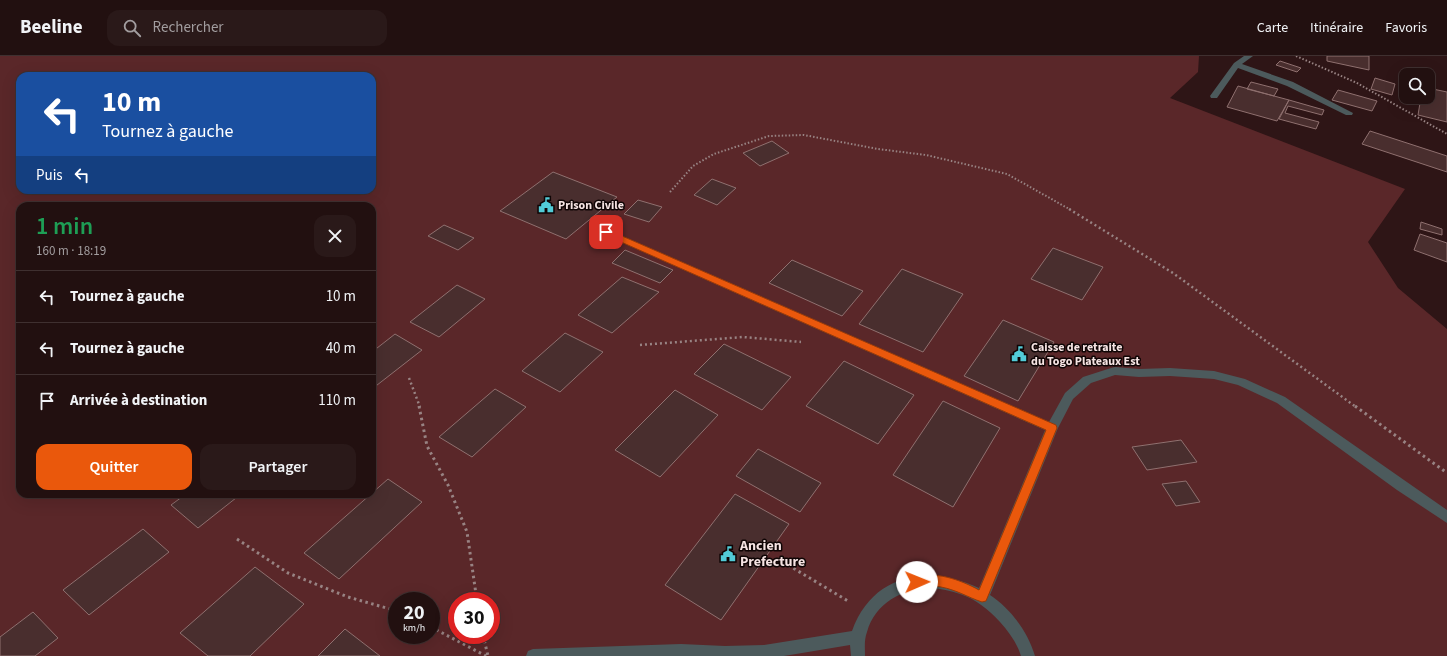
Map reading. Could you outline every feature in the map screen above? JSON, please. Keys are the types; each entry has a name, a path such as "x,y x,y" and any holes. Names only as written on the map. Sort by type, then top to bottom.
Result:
{"street":[{"path":"1214,96 1237,65 1249,56"},
{"path":"1237,65 1313,94 1349,113"},
{"path":"1313,94 1325,96 1327,91"},
{"path":"606,232 1052,428"},
{"path":"982,597 1052,428 1069,396 1087,380 1115,371 1139,373 1170,372 1214,375 1241,382 1280,400 1447,517"},
{"path":"858,656 858,637 867,613 880,597 897,587 917,582 939,581 961,586 982,597 1001,612 1016,631 1028,656"},
{"path":"532,656 682,651 725,653 764,652 858,637"}],"path":[{"path":"1296,56 1357,83 1447,134"},
{"path":"670,192 693,166 714,154 769,136 804,135 878,149 926,155 1006,174 1088,220 1173,274 1447,473"},
{"path":"640,345 743,337 805,342"},
{"path":"409,378 420,407 427,446 448,485 467,532 476,592"},
{"path":"237,539 288,573 348,597 388,608"},
{"path":"778,559 867,613"},
{"path":"440,632 487,656"},
{"path":"485,644 487,656"}],"shaded area":[{"path":"0,56 1199,56 1198,72 1170,98 1405,189 1368,242 1398,288 1447,329 1447,656 0,656"}],"building":[{"path":"1327,56 1369,56 1369,70 1327,61"},
{"path":"1280,61 1301,68 1297,72 1276,65"},
{"path":"1375,78 1395,84 1392,95 1371,89"},
{"path":"1251,82 1278,89 1274,96 1247,89"},
{"path":"1238,86 1289,100 1277,121 1227,107"},
{"path":"1435,89 1447,92 1447,122 1418,115 1420,104 1435,104"},
{"path":"1338,90 1377,101 1372,111 1332,100"},
{"path":"1289,100 1324,110 1322,115 1288,106 1285,113 1319,122 1316,129 1279,119"},
{"path":"1370,131 1447,156 1447,172 1362,144"},
{"path":"772,141 789,153 760,166 743,153"},
{"path":"553,172 617,197 566,239 500,211"},
{"path":"712,179 736,188 717,205 694,195"},
{"path":"638,200 662,207 649,222 624,214"},
{"path":"1421,222 1442,229 1442,235 1420,229"},
{"path":"444,225 474,238 458,250 428,236"},
{"path":"1420,234 1447,243 1447,262 1414,250"},
{"path":"1053,248 1103,267 1082,300 1031,279"},
{"path":"625,250 673,270 660,283 612,263"},
{"path":"792,260 863,291 842,316 769,283"},
{"path":"902,269 963,294 923,352 859,324"},
{"path":"622,277 659,292 612,333 578,315"},
{"path":"457,285 485,299 439,337 410,322"},
{"path":"1003,320 1054,342 1018,401 964,376"},
{"path":"565,333 603,352 560,392 522,371"},
{"path":"395,334 422,350 376,386 376,349"},
{"path":"724,344 791,377 762,410 694,374"},
{"path":"844,361 914,395 878,444 806,406"},
{"path":"495,389 526,407 472,457 439,437"},
{"path":"675,390 718,415 660,477 615,450"},
{"path":"943,401 1000,428 953,507 893,475"},
{"path":"1181,440 1197,462 1147,470 1132,447"},
{"path":"758,449 821,483 800,512 736,476"},
{"path":"388,479 422,502 339,579 304,553 366,498 376,498 376,490"},
{"path":"1186,481 1200,502 1176,506 1162,484"},
{"name":"Ancien Prefecture","path":"735,494 789,524 721,620 665,585"},
{"path":"181,498 236,498 198,528 171,505"},
{"path":"143,529 169,552 89,615 63,590"},
{"path":"255,567 304,604 250,656 208,656 180,633"},
{"path":"33,612 58,638 35,656 0,656 0,637"},
{"path":"345,629 380,656 318,656"}],"place":[{"name":"Prison Civile","path":"546,205"},
{"name":"Caisse de retraite du Togo Plateaux Est","path":"1019,354"},
{"name":"Ancien Prefecture","path":"728,554"}],"route":[{"path":"606,232 1052,428 982,597 961,586 939,581 917,582"}]}
